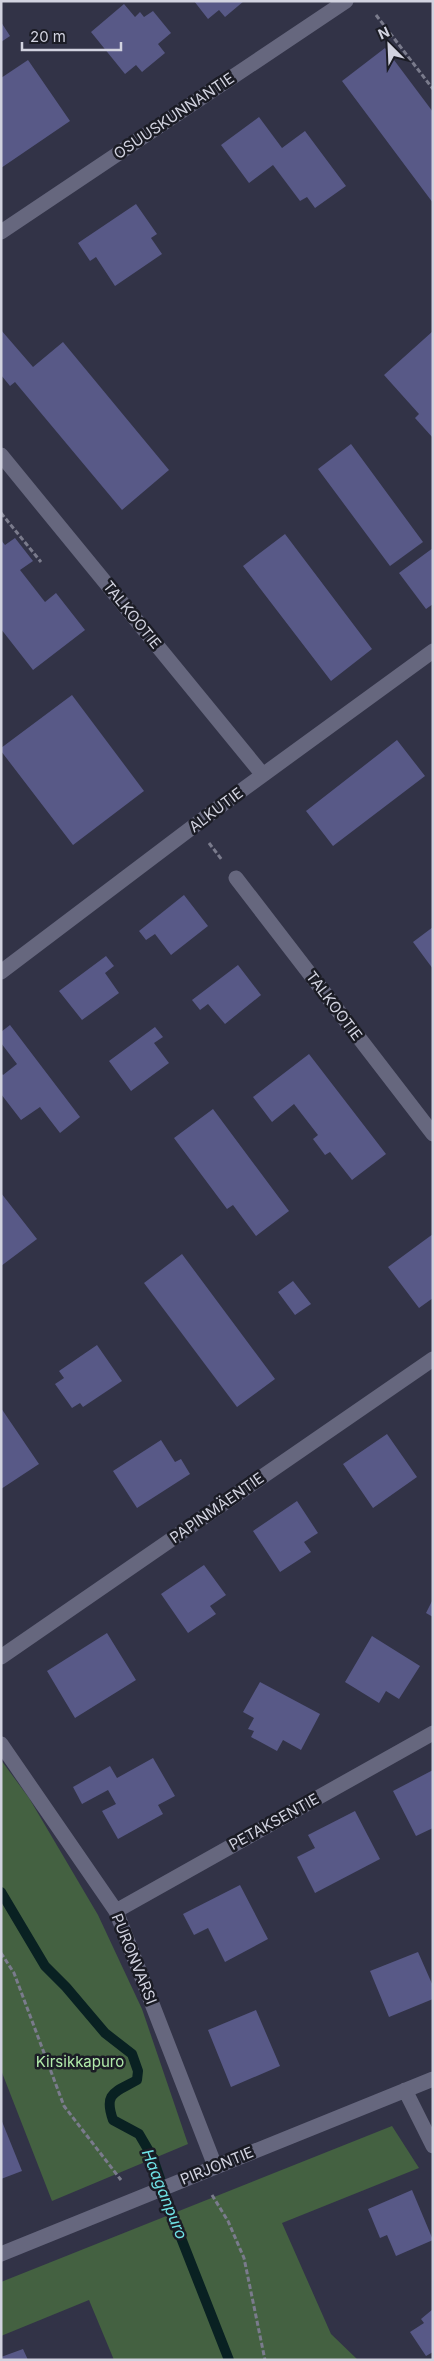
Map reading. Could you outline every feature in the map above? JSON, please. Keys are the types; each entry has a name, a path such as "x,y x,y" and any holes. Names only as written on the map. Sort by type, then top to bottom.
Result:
{"street":[{"name":"OSUUSKUNNANTIE","path":"1,232 346,1"},
{"name":"TALKOOTIE","path":"1,455 263,775"},
{"name":"ALKUTIE","path":"1,972 195,825 433,652"},
{"name":"TALKOOTIE","path":"236,878 433,1134"},
{"name":"PAPINMÄENTIE","path":"1,1657 433,1359"},
{"name":"PETAKSENTIE","path":"116,1911 433,1733"},
{"name":"PURONVARSI","path":"1,1744 116,1911 208,2169"},
{"name":"PIRJONTIE","path":"1,2254 433,2079"},
{"path":"405,2090 433,2146"}],"path":[{"path":"376,15 433,89"},
{"path":"1,513 41,562"},
{"path":"195,825 236,878"},
{"path":"1,1953 14,1973 64,2106 136,2198"},
{"path":"208,2169 244,2258 265,2360"}],"green space":[{"name":"Kirsikkapuro","path":"1,1760 29,1798 98,1915 142,2009 188,2144 52,2201 1,2070"},
{"path":"392,2126 419,2168 282,2223 331,2334 358,2360 114,2360 89,2300 1,2336 1,2282"}],"building":[{"path":"194,1 244,1 225,17 219,10 208,19"},
{"path":"124,4 135,17 140,12 144,17 153,11 171,33 158,44 165,53 142,72 136,65 125,74 91,32"},
{"path":"1,22 10,36 1,42"},
{"path":"385,48 433,112 433,203 342,81"},
{"path":"28,60 70,121 1,168 1,78"},
{"path":"259,117 282,148 305,131 346,186 315,208 307,197 300,201 273,165 249,183 221,145"},
{"path":"136,204 157,234 151,238 162,254 115,286 96,257 90,261 78,243"},
{"path":"1,330 33,367 63,342 169,470 122,510 15,382 10,386 1,375"},
{"path":"433,331 433,438 415,418 419,414 384,375"},
{"path":"351,444 423,542 390,566 318,469"},
{"path":"285,534 372,649 331,681 243,566"},
{"path":"15,538 33,561 20,570 45,602 56,593 85,630 33,670 1,629 1,540 5,545"},
{"path":"433,548 433,604 426,609 399,573"},
{"path":"72,695 144,791 73,845 1,751 1,748"},
{"path":"397,740 425,776 333,846 306,811"},
{"path":"184,895 208,926 171,955 155,934 146,940 139,931"},
{"path":"433,927 433,969 413,942"},
{"path":"106,956 114,966 105,973 119,993 82,1020 59,991"},
{"path":"238,965 261,995 225,1024 208,1004 200,1010 192,1000"},
{"path":"10,1025 80,1117 60,1133 40,1107 21,1120 1,1094 1,1073 3,1075 17,1064 1,1043 1,1032"},
{"path":"155,1027 163,1037 154,1043 169,1063 131,1091 109,1061"},
{"path":"309,1054 386,1154 352,1180 330,1152 325,1155 313,1139 318,1135 294,1104 272,1122 253,1097"},
{"path":"213,1109 289,1211 256,1236 233,1205 227,1209 174,1138"},
{"path":"1,1193 37,1239 1,1266"},
{"path":"433,1234 433,1298 419,1308 388,1267"},
{"path":"182,1254 275,1379 237,1407 144,1283"},
{"path":"293,1281 311,1304 295,1315 278,1292"},
{"path":"97,1345 122,1381 83,1407 80,1403 72,1408 55,1384 64,1378 59,1371"},
{"path":"1,1408 39,1464 1,1489"},
{"path":"387,1434 417,1477 373,1508 343,1464"},
{"path":"161,1440 175,1462 181,1459 190,1474 137,1508 113,1471"},
{"path":"297,1501 318,1533 304,1542 311,1552 280,1572 253,1531"},
{"path":"204,1565 226,1595 210,1606 216,1614 188,1633 161,1594"},
{"path":"433,1599 433,1617 426,1613"},
{"path":"107,1633 136,1680 75,1718 47,1671"},
{"path":"372,1636 420,1666 399,1699 386,1691 379,1703 345,1682"},
{"path":"260,1682 320,1714 301,1750 283,1740 277,1751 251,1737 254,1731 248,1729 254,1718 243,1712"},
{"path":"153,1758 175,1796 158,1805 163,1814 118,1839 102,1811 116,1804 108,1790 82,1804 73,1787 110,1766 117,1778"},
{"path":"433,1770 433,1828 416,1836 393,1791"},
{"path":"355,1811 380,1859 315,1893 297,1857 315,1848 308,1835"},
{"path":"240,1885 268,1939 225,1962 208,1928 194,1935 183,1914"},
{"path":"418,1952 433,1986 433,1999 389,2017 370,1971"},
{"path":"256,2010 280,2066 231,2087 208,2030"},
{"path":"1,2119 22,2171 1,2179"},
{"path":"412,2190 433,2240 396,2256 387,2235 380,2238 368,2209"},
{"path":"433,2309 433,2352 426,2356 410,2332 424,2323 421,2319"},
{"path":"23,2349 28,2360 1,2360 1,2357"}],"waterway":[{"name":"Haaganpuro","path":"1,1892 45,1966 66,1987 105,2033 132,2054 138,2071 137,2080 113,2094 110,2111 113,2120 139,2134 153,2158 174,2220 229,2360"}]}
